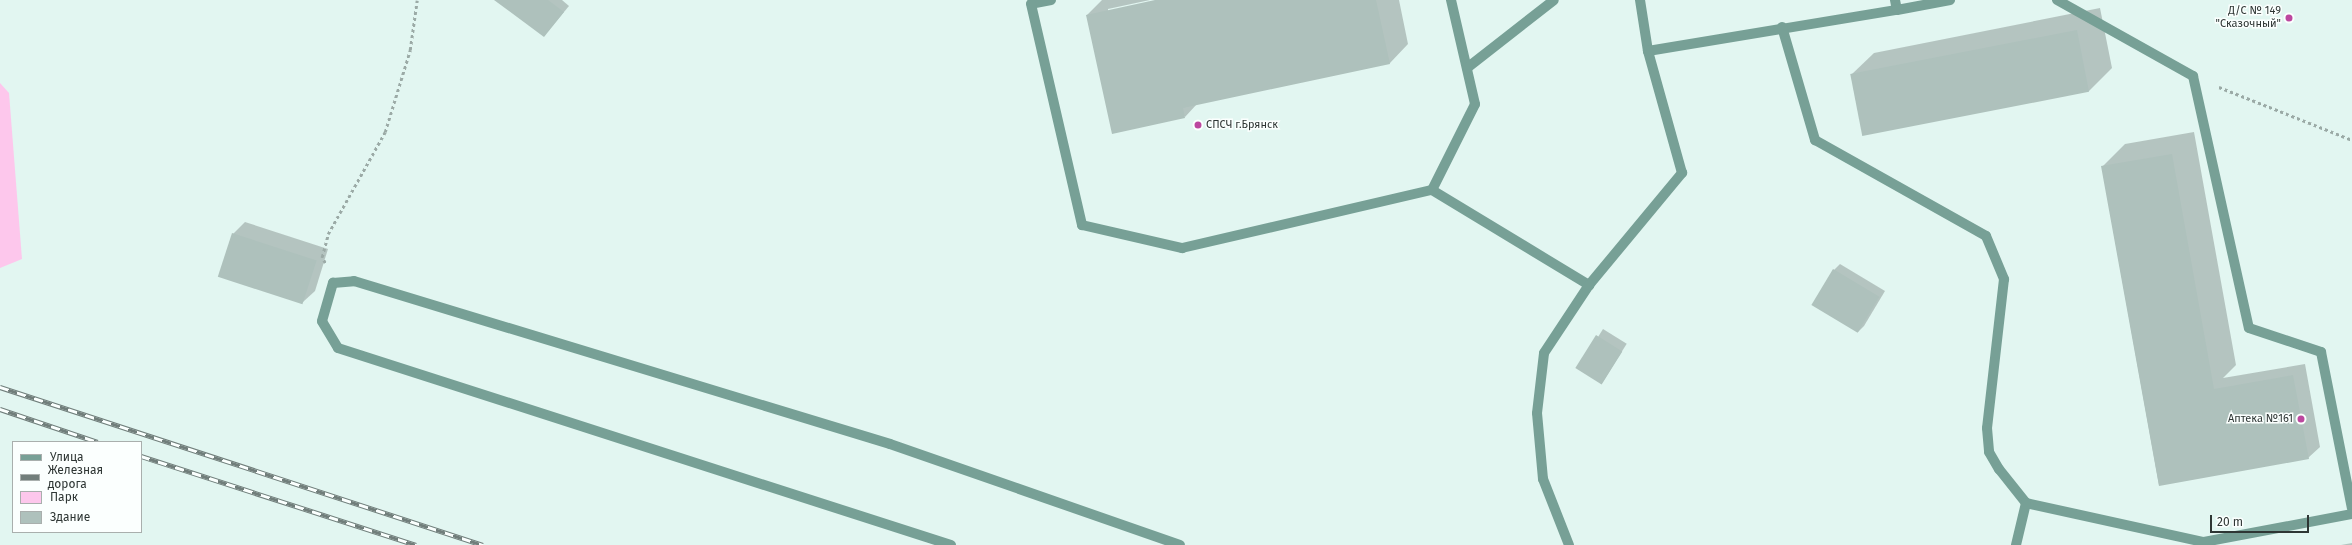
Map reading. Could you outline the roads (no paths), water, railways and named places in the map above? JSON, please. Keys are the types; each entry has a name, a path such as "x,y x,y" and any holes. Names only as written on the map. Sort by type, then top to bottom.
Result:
{"lane":[{"path":"1051,0 1031,4 1082,225 1182,248 1432,190 1589,286"},
{"path":"1432,190 1475,104 1451,0"},
{"path":"1467,68 1554,0"},
{"path":"1570,545 1543,479 1537,413 1544,354 1589,286 1682,173 1648,51 1640,0"},
{"path":"1648,51 1896,5 1950,0"},
{"path":"2057,0 2193,76 2249,328 2322,352 2352,508"},
{"path":"1782,27 1815,140 1986,236 2004,280 1987,428 1989,452 1999,469 2026,503 2204,542 2352,514"},
{"path":"951,545 338,348 322,321 333,283 354,281 882,442 1180,545"},
{"path":"2016,545 2026,503"}],"railway":[{"path":"0,387 483,545"},
{"path":"0,409 95,441"},
{"path":"142,456 416,545"}],"place":[{"name":"Д/С № 149 \"Сказочный\"","path":"2289,18"},
{"name":"СПСЧ г.Брянск","path":"1198,125"},
{"name":"Аптека №161","path":"2301,419"}]}
